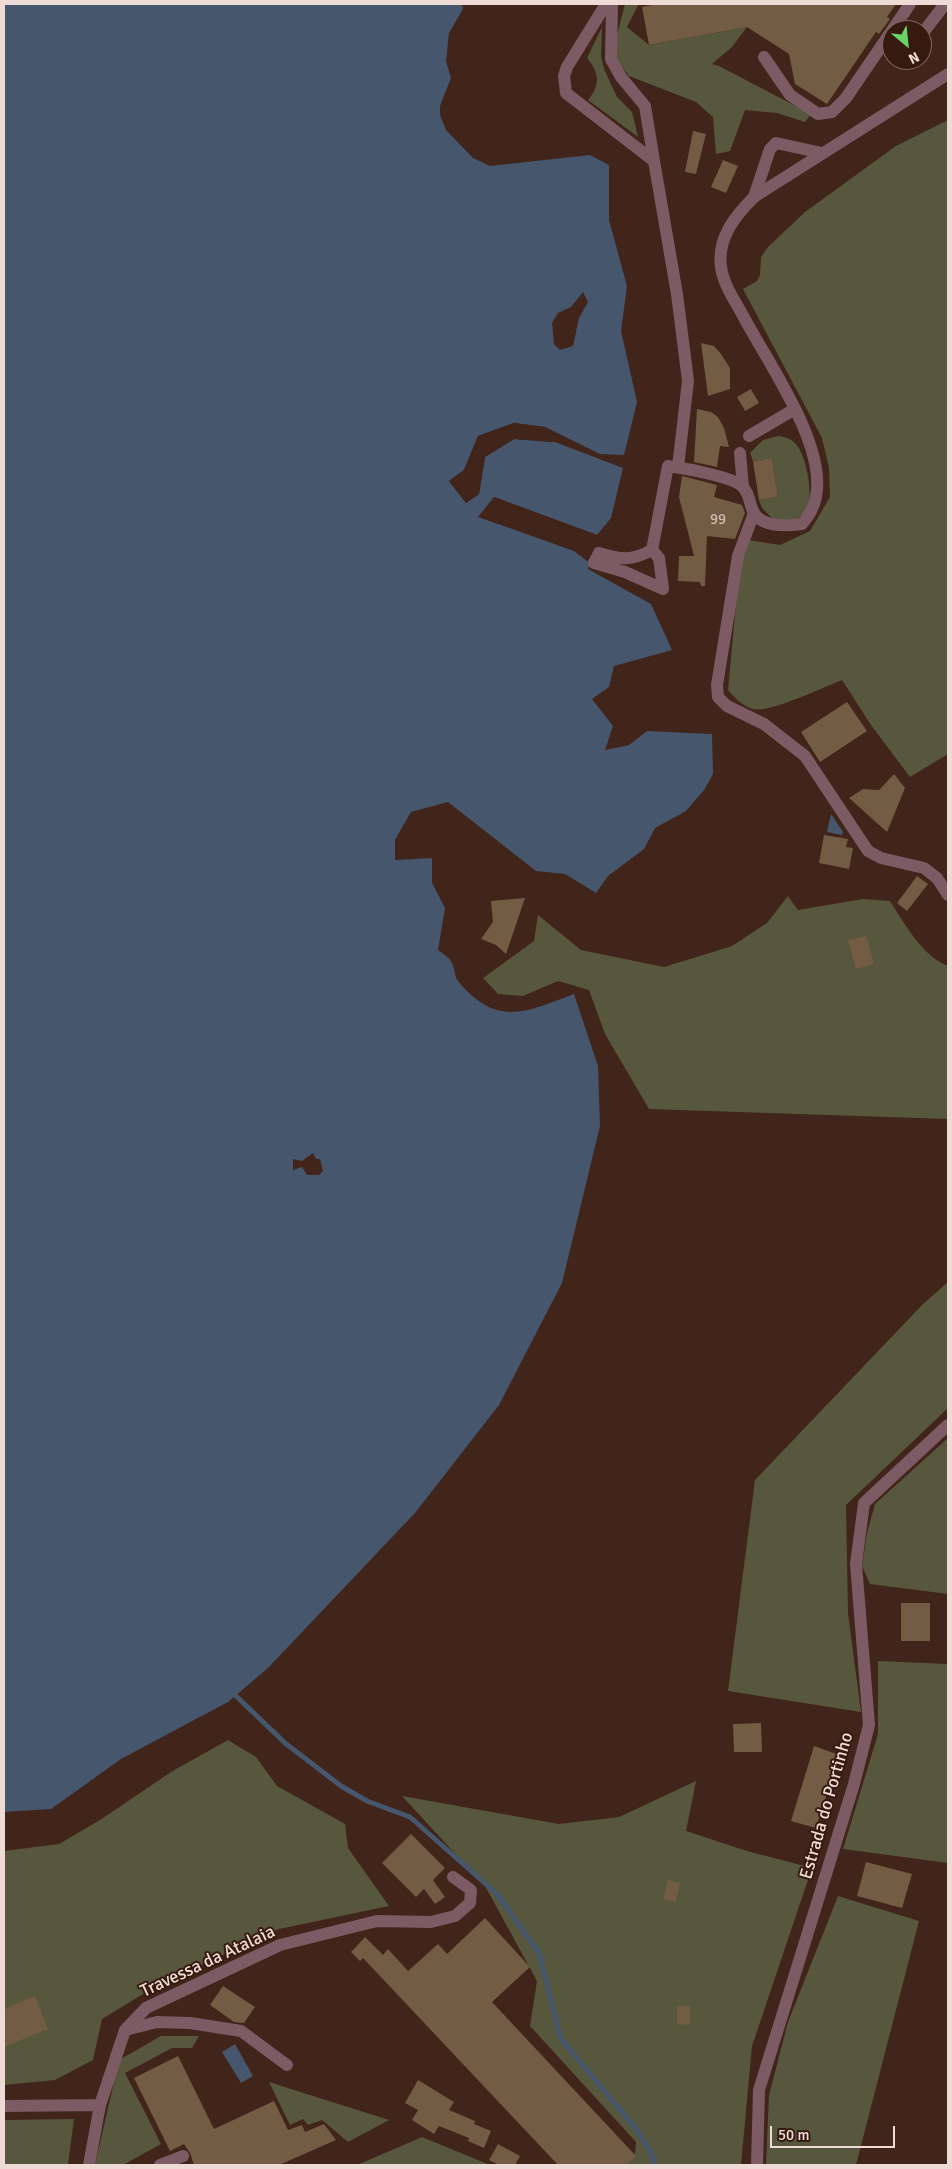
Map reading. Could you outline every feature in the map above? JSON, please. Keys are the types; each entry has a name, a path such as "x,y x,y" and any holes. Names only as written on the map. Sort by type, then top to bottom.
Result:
{"street":[{"path":"606,4 567,67 564,76 566,93 654,162"},
{"path":"612,4 611,59 621,77 645,106 677,294 688,381 678,467"},
{"path":"901,20 910,4"},
{"path":"932,21 945,4"},
{"path":"764,57 790,95 818,114 824,114 832,112 846,98 882,51"},
{"path":"740,454 743,487 754,513 762,520 782,526 802,524 812,510 816,496 816,469 813,453 795,409 728,288 721,266 723,244 732,220 754,197 948,74"},
{"path":"754,197 770,149 776,144 822,153"},
{"path":"749,436 795,409"},
{"path":"652,550 668,466 738,483 743,487"},
{"path":"754,513 738,556 717,685 718,697 727,706 764,724 804,756 868,851 882,858 924,868 937,878 948,895"},
{"path":"652,550 659,558 663,589 625,572 594,563 600,553 621,559 638,557 652,550"},
{"name":"Estrada do Portinho","path":"757,2165 759,2090 854,1784 869,1725 856,1564 864,1503 948,1425"},
{"name":"Travessa da Atalaia","path":"89,2165 100,2105 125,2030 146,2008 280,1945 377,1921 431,1922 455,1916 470,1903 471,1890 452,1877"},
{"path":"125,2030 157,2022 190,2022 240,2032 287,2065"},
{"path":"4,2106 100,2105"},
{"path":"160,2165 183,2156"}],"green space":[{"path":"625,4 646,4 638,5 627,27 649,45 747,27 732,47 712,64 811,114 805,122 777,113 745,110 730,151 716,154 713,117 696,102 629,76 617,59 615,42"},
{"path":"602,27 601,56 604,69 617,97 632,112 638,137 588,100 595,89 597,79 594,68 587,58"},
{"path":"948,120 948,754 910,777 871,725 842,680 797,699 761,709 745,706 728,690 740,559 748,540 780,545 810,531 830,497 829,468 822,438 743,289 757,281 760,275 761,257 768,247 805,212 896,146"},
{"path":"778,436 789,439 796,444 804,459 806,468 810,495 809,502 805,511 796,520 774,520 762,508 759,500 778,497 772,458 753,461 750,453 763,440"},
{"path":"788,896 798,910 863,899 890,901 922,947 930,955 948,966 948,1119 649,1109 605,1034 589,990 558,981 523,996 498,994 483,978 534,941 538,915 581,950 664,967 732,946 767,923"},
{"path":"948,1282 948,1408 846,1505 848,1613 861,1712 728,1691 755,1480 923,1304"},
{"path":"948,1438 948,1594 870,1584 862,1566 867,1533 875,1504"},
{"path":"878,1661 948,1664 948,1863 843,1849 878,1734"},
{"path":"228,1740 256,1757 277,1786 345,1824 348,1848 389,1906 279,1929 158,1985 102,2019 93,2060 55,2080 4,2085 4,1851 59,1844 100,1820 171,1772"},
{"path":"696,1781 686,1831 747,1851 812,1868 752,2046 741,2165 622,2165 635,2154 636,2142 530,2026 537,1981 485,1886 402,1796 559,1824 619,1817"},
{"path":"838,1896 919,1921 856,2165 766,2165 769,2095 788,2022"},
{"path":"161,2036 199,2036 192,2048 172,2048 125,2073 161,2144 123,2165 95,2165 119,2060"},
{"path":"269,2082 389,2120 348,2142 322,2120 308,2125 303,2119 290,2125"},
{"path":"74,2119 68,2165 4,2165 4,2120"},
{"path":"422,2137 490,2165 357,2165"}],"water":[{"path":"4,4 462,4 463,9 449,33 446,61 451,78 440,106 440,115 446,130 473,158 490,166 590,155 609,165 609,220 627,286 621,331 637,402 624,455 600,454 545,427 514,423 478,436 464,470 449,481 466,503 479,494 485,457 514,439 555,442 623,468 611,518 597,535 494,497 479,517 574,551 590,563 588,569 651,604 672,650 614,666 609,687 592,699 613,726 605,750 629,745 647,731 712,734 713,774 704,790 686,811 655,828 644,849 608,876 596,893 565,874 536,871 448,802 411,812 395,840 395,860 432,858 432,883 445,908 438,950 451,961 458,981 472,996 499,1011 526,1010 574,994 598,1066 600,1126 562,1283 499,1405 415,1513 268,1668 228,1702 121,1759 51,1809 4,1812","holes":["583,292 588,302 579,318 573,346 560,350 554,344 552,323 558,313 571,307","313,1153 316,1159 320,1159 323,1171 319,1175 307,1175 302,1167 293,1170 293,1159 302,1161"]},
{"path":"831,814 843,832 842,835 827,832"},
{"path":"235,2044 253,2076 241,2083 222,2052"}],"pier":[{"path":"514,423 545,427 556,433 555,435 544,430 514,426 479,438 466,471 452,481 467,500 476,492 483,455 514,436 553,440 552,442 514,439 485,457 479,494 466,503 449,481 464,470 478,436"},
{"path":"494,497 597,535 599,537 494,500 482,516 575,548 592,560 590,563 574,550 478,517"}],"building":[{"path":"656,4 896,4 887,17 890,19 882,20 882,30 879,34 876,32 827,104 795,84 789,54 747,27 649,45 642,7"},
{"path":"693,131 706,134 696,174 685,172"},
{"path":"723,160 738,166 726,193 711,187"},
{"path":"701,343 714,346 730,368 730,389 708,396"},
{"path":"751,389 759,403 745,411 737,397"},
{"path":"697,409 711,412 718,417 724,428 729,447 720,446 717,467 694,462"},
{"path":"772,458 778,497 759,500 753,461"},
{"path":"682,476 717,485 714,497 742,505 745,513 735,539 707,536 705,586 701,586 700,582 678,581 679,556 694,556 679,497"},
{"path":"847,702 867,731 820,762 801,732"},
{"path":"894,774 905,788 887,832 849,798 863,789 879,790"},
{"path":"824,835 848,839 846,847 853,848 849,869 819,863"},
{"path":"917,876 928,884 907,911 897,903"},
{"path":"525,898 506,954 496,945 481,939 493,922 491,901"},
{"path":"866,936 874,964 856,969 848,940"},
{"path":"901,1603 930,1603 930,1641 901,1641"},
{"path":"761,1723 762,1752 734,1752 733,1724"},
{"path":"814,1746 839,1755 816,1828 791,1821"},
{"path":"411,1834 445,1868 433,1880 445,1897 435,1904 424,1889 416,1897 382,1863"},
{"path":"866,1862 912,1874 902,1908 857,1896"},
{"path":"668,1880 680,1883 676,1902 663,1899"},
{"path":"485,1918 530,1967 492,2002 636,2156 626,2165 558,2165 363,1958 360,1961 351,1952 365,1937 383,1955 388,1949 408,1971 438,1944 447,1954"},
{"path":"223,1986 255,2007 244,2023 234,2022 210,2005"},
{"path":"35,1996 48,2029 4,2047 4,2009"},
{"path":"677,2006 690,2006 690,2025 677,2024"},
{"path":"178,2056 214,2129 274,2101 288,2130 302,2125 305,2132 324,2124 336,2140 279,2165 194,2165 190,2153 184,2144 170,2151 134,2078"},
{"path":"418,2080 454,2102 449,2110 475,2121 474,2124 491,2131 484,2148 468,2141 469,2138 439,2126 434,2134 412,2120 418,2110 405,2103"},
{"path":"498,2144 520,2156 515,2165 499,2165 489,2160"}],"waterway":[{"path":"235,1695 285,1743 341,1786 367,1801 410,1817 497,1894 539,1953 561,2039 637,2130 652,2155 655,2165"}]}
